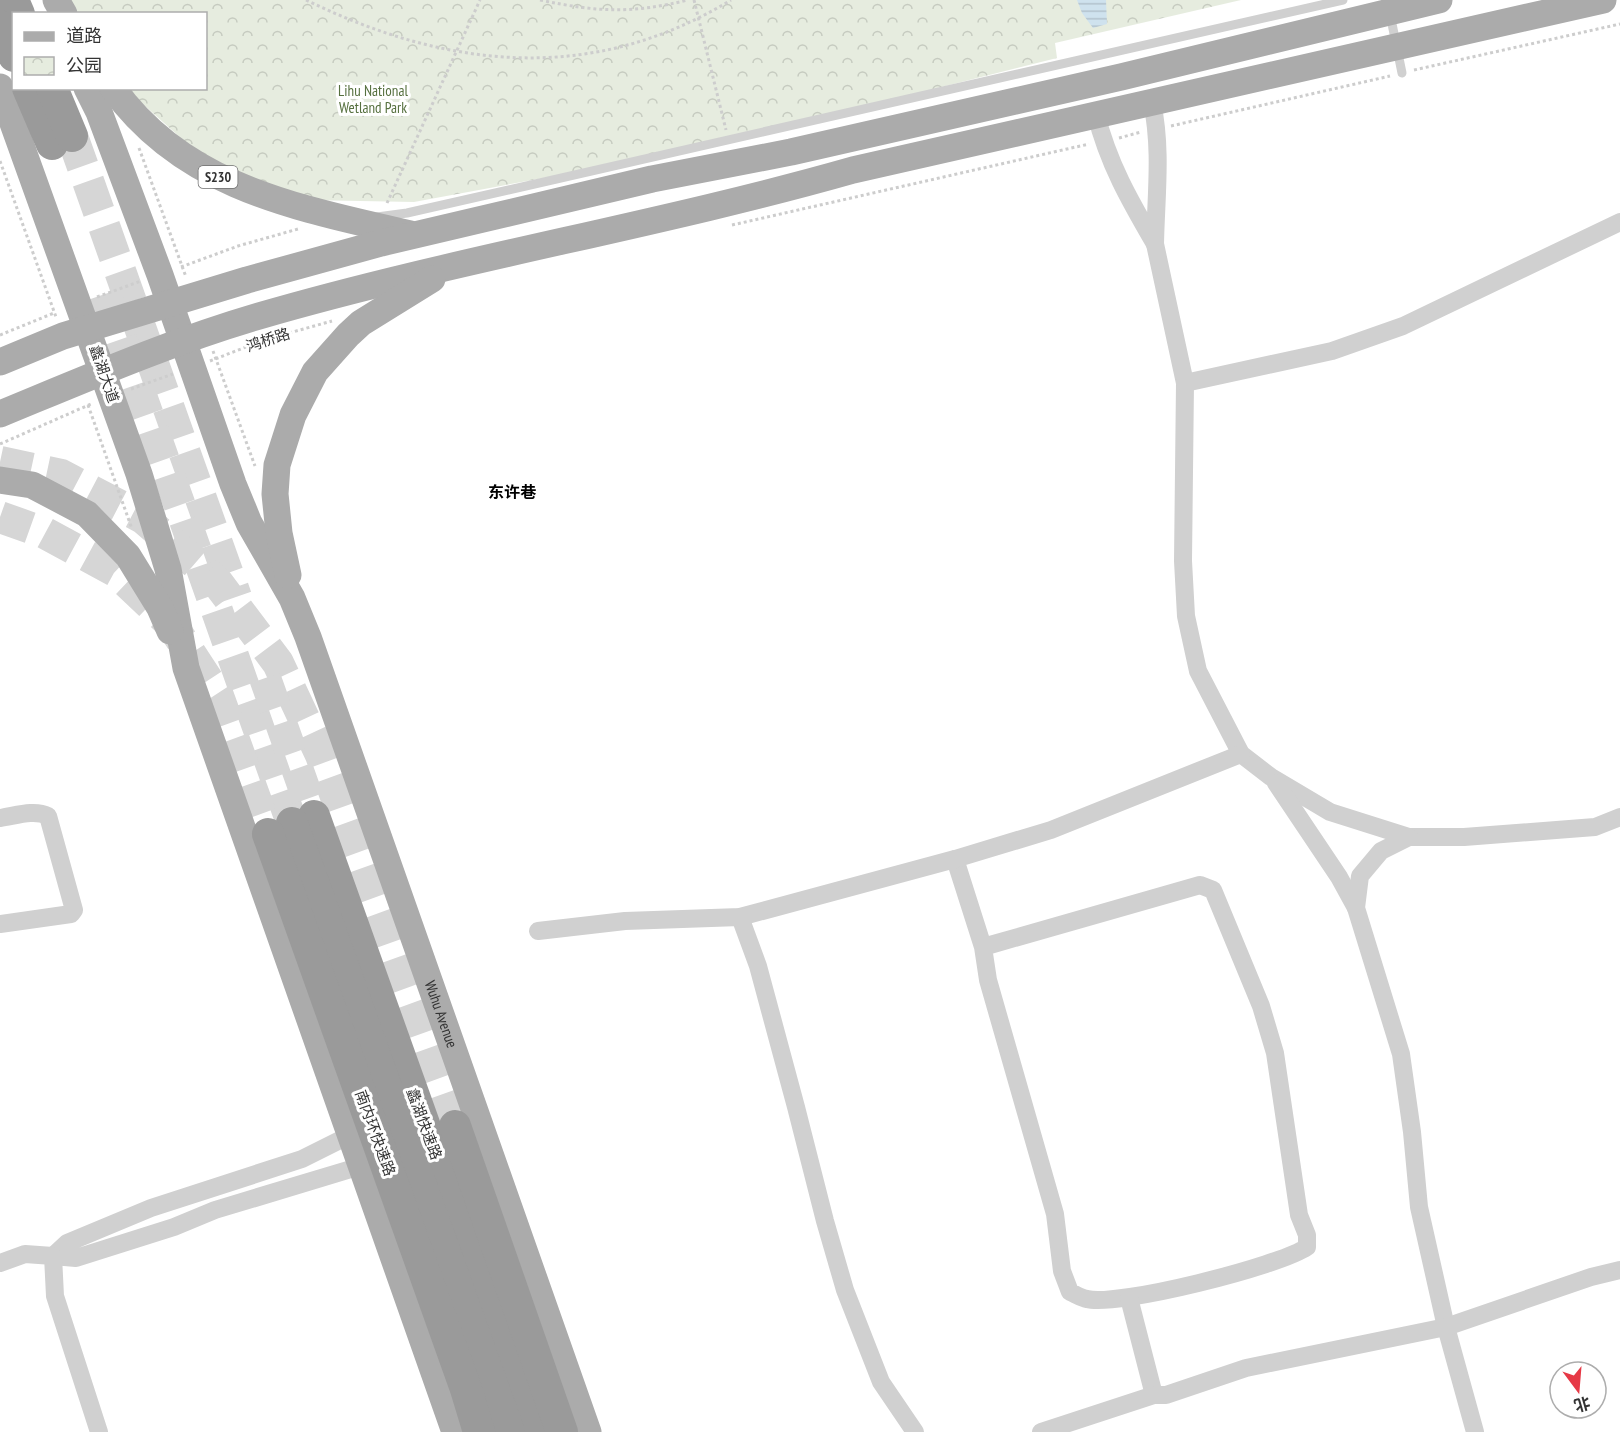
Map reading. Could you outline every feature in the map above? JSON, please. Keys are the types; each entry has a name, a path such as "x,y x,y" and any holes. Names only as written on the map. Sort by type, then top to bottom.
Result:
{"highway":[{"path":"0,26 12,52"},
{"path":"29,90 62,140 52,90"},
{"name":"南内环快速路","path":"291,824 479,1432"},
{"name":"蠡湖快速路","path":"291,824 510,1432"},
{"name":"蠡湖快速路","path":"291,824 534,1432"},
{"path":"455,1126 562,1432"}],"main road":[{"path":"0,362 63,336 170,303 414,235 652,179 791,152 1109,80 1388,6 1439,0"},
{"path":"0,414 107,384 184,342 257,316 390,281 777,192 853,170 1601,0"},
{"name":"蠡湖大道","path":"0,87 139,474 168,569 186,668"},
{"path":"88,90 99,112 160,275 233,484 249,523 292,598"},
{"name":"S230","path":"115,90 142,123 168,146 223,180 271,199 414,235"},
{"path":"292,598 279,533 275,494 277,465 293,415 315,372 361,323 454,266"},
{"path":"0,480 32,485 87,514 128,556 160,608 186,668 455,1432"},
{"name":"Wuhu Avenue","path":"292,598 312,648 588,1432"}],"street":[{"path":"1152,102 1159,161 1155,244 1185,383 1183,561 1186,616 1198,671 1240,754 1272,777 1330,812 1409,837 1464,837 1595,827 1620,817"},
{"path":"1096,114 1102,141 1113,170 1155,244"},
{"path":"1185,383 1332,351 1393,330 1620,222"},
{"path":"538,931 625,921 740,917 955,860 1051,830 1240,754"},
{"path":"1272,777 1340,877 1356,908 1401,1054 1412,1131 1419,1207 1446,1327 1474,1432"},
{"path":"0,818 28,813 42,813 48,816 74,909 71,914 0,924"},
{"path":"1356,908 1360,876 1381,851 1409,837"},
{"path":"955,860 983,947 988,980 1055,1214 1062,1271 1070,1292 1088,1300 1129,1298 1262,1265 1300,1252 1307,1247 1306,1234 1299,1215 1275,1053 1261,1006 1213,890 1200,885 983,947"},
{"path":"740,917 758,966 845,1290 881,1382 915,1432"},
{"path":"99,1432 55,1296 53,1256 67,1243 119,1221 151,1208 302,1159 350,1135"},
{"path":"0,1263 25,1254 76,1258 174,1227 214,1210 361,1166"},
{"path":"1041,1432 1154,1395 1166,1395 1246,1368 1446,1327 1591,1277 1620,1270"},
{"path":"1129,1298 1154,1395"}],"lane":[{"path":"350,220 407,213 1343,0"},
{"path":"1388,6 1402,74"}],"path":[{"path":"306,0 374,29 421,45 506,58 574,56 650,39 699,19 731,0"},
{"path":"381,216 480,0"},
{"path":"540,0 571,7 625,11 688,0"},
{"path":"694,0 729,140"},
{"path":"723,227 1620,24"},
{"path":"119,289 238,246 302,227"},
{"name":"鸿桥路","path":"0,444 88,405 107,384 153,382 264,340 342,319"}],"green space":[{"name":"Lihu National Wetland Park","path":"63,0 1241,0 1055,43 1057,58 679,153 414,202 306,200 201,156 127,90 207,90 207,12 70,12"}],"water":[{"path":"1077,0 1106,0 1107,24 1093,28 1082,13"}],"tunnel":[{"path":"72,136 236,597"},
{"path":"105,294 292,823"},
{"path":"0,462 61,475 143,518 217,582 278,663 321,755 455,1126"},
{"path":"0,517 45,533 115,571 171,624 218,696 268,834"},
{"path":"265,678 314,816"}],"district":[{"name":"东许巷","path":"512,492"}]}
